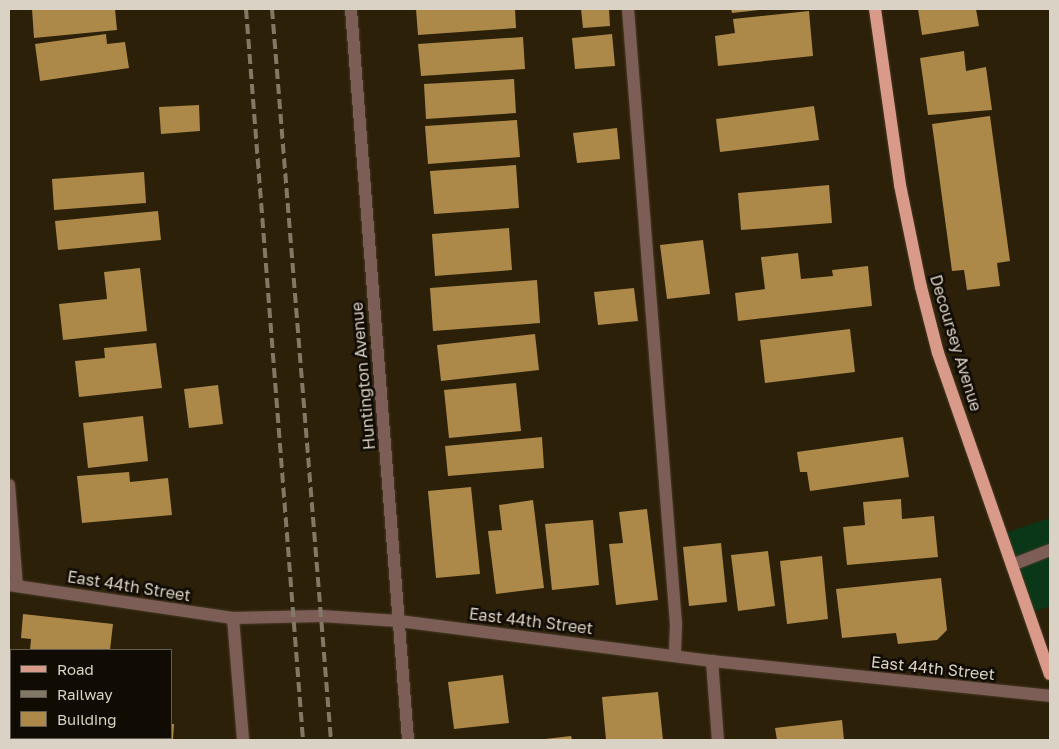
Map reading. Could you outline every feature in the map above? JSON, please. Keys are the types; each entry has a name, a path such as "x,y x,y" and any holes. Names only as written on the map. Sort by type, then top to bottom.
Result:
{"main road":[{"name":"Decoursey Avenue","path":"875,9 900,185 921,287 938,353 1050,674"}],"street":[{"name":"Huntington Avenue","path":"351,9 408,740"},
{"path":"628,9 676,624 675,656"},
{"path":"9,485 13,585"},
{"path":"1012,565 1050,550"},
{"name":"East 44th Street","path":"13,585 233,618 321,616 399,621 675,656 1050,696"},
{"path":"233,618 243,740"},
{"path":"712,660 718,740"}],"green space":[{"path":"1050,518 1050,606 1029,613 1002,534"}],"building":[{"path":"32,9 115,9 117,30 34,38"},
{"path":"416,9 515,9 516,28 418,35"},
{"path":"581,9 609,9 610,26 583,28"},
{"path":"731,9 759,9 759,10 732,13"},
{"path":"918,9 976,9 979,26 922,35"},
{"path":"809,11 813,56 718,66 715,36 735,33 733,19"},
{"path":"106,34 107,44 125,42 129,68 40,81 35,44"},
{"path":"612,34 615,66 575,69 572,38"},
{"path":"523,37 525,69 421,76 418,44"},
{"path":"964,51 966,71 986,67 992,110 928,115 920,58"},
{"path":"514,79 516,113 426,119 424,84"},
{"path":"199,105 200,131 161,134 159,107"},
{"path":"814,106 819,140 720,152 716,119"},
{"path":"990,116 1010,261 997,263 1000,286 967,290 964,270 952,271 932,124"},
{"path":"517,120 520,157 428,164 425,126"},
{"path":"617,128 620,159 577,163 573,133"},
{"path":"516,165 519,208 434,214 430,171"},
{"path":"144,172 146,203 54,210 52,179"},
{"path":"829,185 832,223 741,230 738,193"},
{"path":"158,211 161,240 58,250 55,221"},
{"path":"509,228 512,270 435,276 432,234"},
{"path":"703,240 710,294 667,299 660,245"},
{"path":"798,253 801,279 833,276 832,270 868,266 872,306 738,321 735,293 765,289 761,257"},
{"path":"140,268 147,331 63,340 59,304 107,299 104,272"},
{"path":"537,280 540,323 433,331 430,288"},
{"path":"634,288 638,321 598,325 594,292"},
{"path":"850,329 855,372 765,383 760,340"},
{"path":"535,334 539,370 441,381 437,345"},
{"path":"156,343 162,388 79,397 75,361 105,358 104,348"},
{"path":"516,383 521,431 449,438 444,390"},
{"path":"218,385 223,424 189,428 184,389"},
{"path":"143,416 148,461 88,468 83,423"},
{"path":"542,437 544,468 448,476 445,446"},
{"path":"903,437 909,477 810,491 807,472 800,472 797,452"},
{"path":"129,472 130,482 168,478 172,515 82,523 77,476"},
{"path":"471,487 480,574 436,578 428,491"},
{"path":"901,499 902,519 934,516 938,557 847,565 843,527 865,525 863,502"},
{"path":"533,500 544,588 496,594 488,531 502,530 499,505"},
{"path":"647,509 658,600 616,605 609,544 623,543 619,512"},
{"path":"593,520 599,585 552,590 545,524"},
{"path":"721,543 727,602 689,606 683,547"},
{"path":"768,551 775,606 738,611 731,555"},
{"path":"822,556 828,619 787,624 780,561"},
{"path":"941,578 947,630 937,640 898,644 896,633 842,638 836,589"},
{"path":"23,614 113,624 110,649 30,649 31,639 21,638"},
{"path":"503,675 509,723 454,729 448,682"},
{"path":"658,692 663,740 606,740 602,697"},
{"path":"842,720 844,740 777,740 775,728"},
{"path":"172,724 174,724 173,740 93,740 172,739"},
{"path":"571,736 572,740 545,740 545,739"}],"railway":[{"path":"246,9 303,740"},
{"path":"272,9 331,740"}]}
